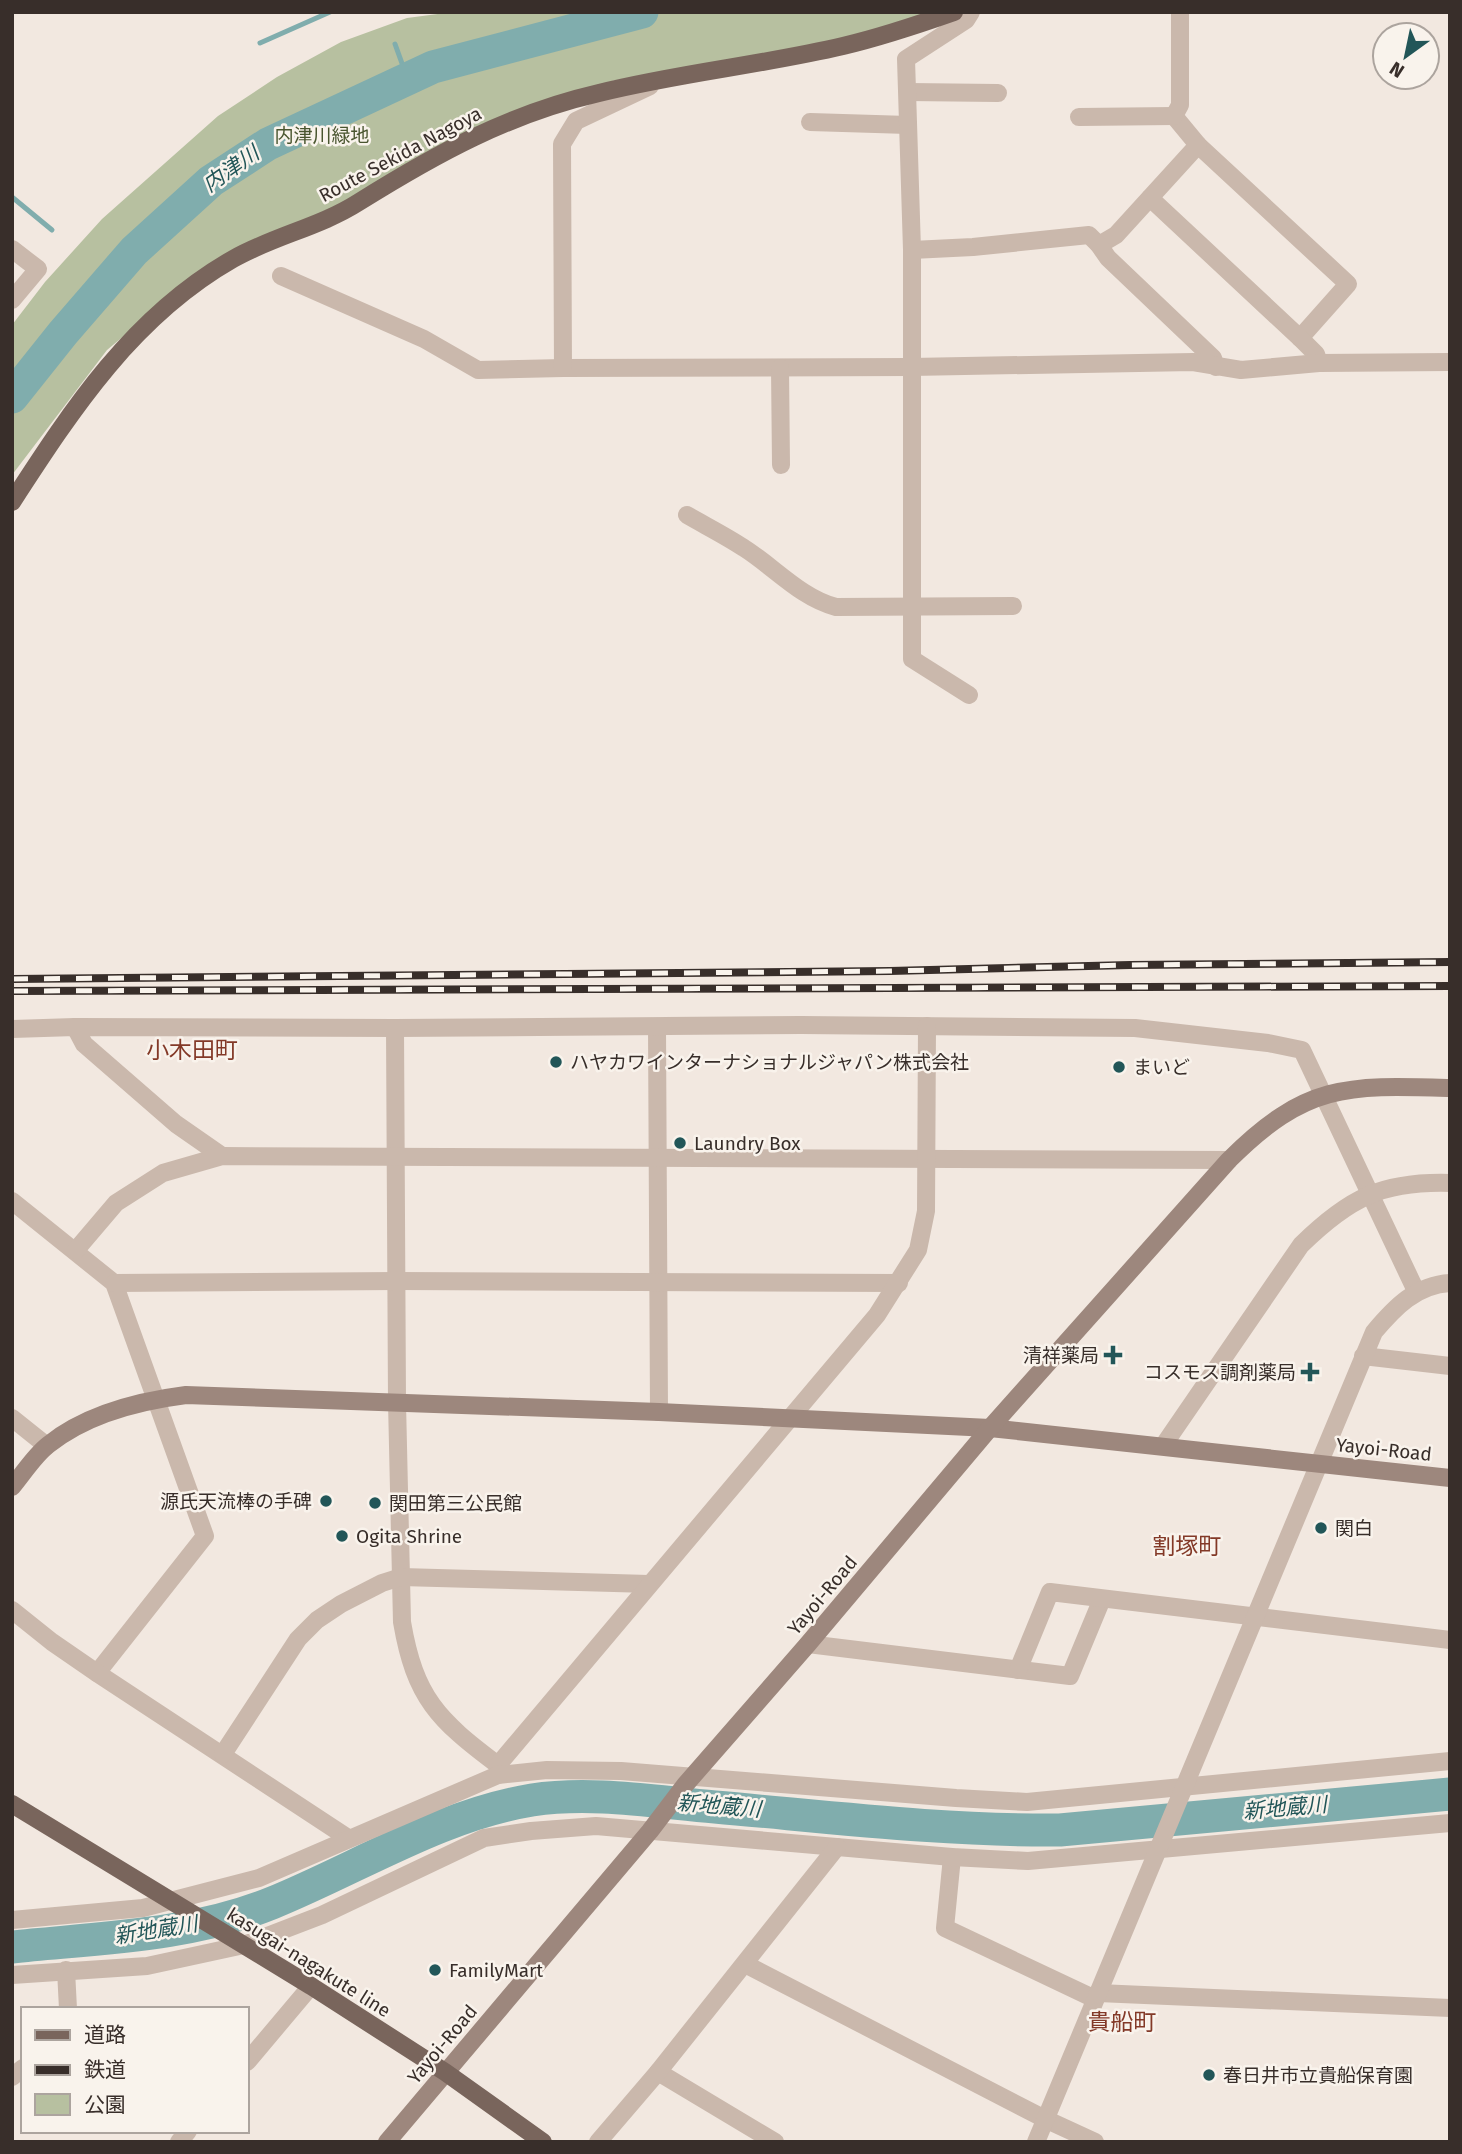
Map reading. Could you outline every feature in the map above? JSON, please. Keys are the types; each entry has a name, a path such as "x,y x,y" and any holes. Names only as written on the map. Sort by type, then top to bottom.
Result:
{"main road":[{"name":"Route Sekida Nagoya","path":"12,502 64,424 115,357 170,302 215,270 249,251 357,204 412,169 494,128 548,107 665,78 841,46 893,33 954,12"},
{"name":"kasugai-nagakute line","path":"12,1804 311,1986 445,2073 543,2142"}],"street":[{"path":"968,695 912,659 912,250 906,59 966,20 971,12"},
{"path":"1174,116 1180,105 1180,12"},
{"path":"563,368 562,144 576,121 665,78"},
{"path":"908,92 998,93"},
{"path":"1079,117 1174,116"},
{"path":"1174,116 1198,145 1348,284 1300,338"},
{"path":"810,122 908,125"},
{"path":"1099,245 1116,235 1198,145"},
{"path":"1150,198 1300,338 1316,354 1319,363"},
{"path":"912,250 973,247 1089,235 1108,258 1213,358 1216,367"},
{"path":"12,249 38,269 12,300"},
{"path":"281,276 424,339 478,370 1193,362 1241,370 1319,363 1450,362"},
{"path":"780,368 781,465"},
{"path":"687,515 745,548 822,604 836,607 1013,606"},
{"path":"12,1030 75,1027 657,1027 801,1024 1135,1028 1268,1043 1302,1050 1416,1291"},
{"path":"498,1770 649,1584 877,1315 899,1283 918,1250 926,1210 927,1026"},
{"path":"75,1027 83,1044 176,1124 222,1156"},
{"path":"657,1027 659,1412"},
{"path":"395,1028 397,1402 402,1622 406,1647 417,1681 435,1711 498,1770"},
{"path":"12,1487 47,1446 81,1425 120,1409 156,1399 186,1395 659,1412 990,1428 1229,1160 1257,1132 1284,1112 1324,1094 1345,1089 1385,1086 1450,1088"},
{"path":"76,1250 116,1203 163,1173 222,1156 1229,1160"},
{"path":"1163,1446 1301,1245 1322,1225 1371,1192 1409,1184 1450,1183"},
{"path":"12,1201 114,1283 205,1536 97,1673"},
{"path":"114,1283 899,1283"},
{"path":"1036,2142 1374,1332 1391,1312 1416,1291 1450,1283"},
{"path":"1363,1356 1450,1366"},
{"path":"12,1418 47,1446"},
{"name":"Yayoi-Road","path":"387,2142 689,1780 990,1428 1450,1478"},
{"path":"223,1754 298,1639 317,1620 341,1604 382,1583 401,1577 649,1584"},
{"path":"1017,1670 1050,1592 1450,1640"},
{"path":"808,1644 1070,1676 1102,1599"},
{"path":"12,1610 97,1673 348,1838"},
{"path":"12,1920 177,1905 259,1878 498,1770 621,1771 689,1780 1027,1802 1182,1794 1450,1762"},
{"path":"12,1975 147,1966 238,1942 322,1915 484,1839 531,1831 596,1826 652,1827 837,1847 1028,1861 1161,1843 1450,1823"},
{"path":"598,2142 746,1964 837,1847"},
{"path":"952,1857 945,1928 1096,1996 1450,2007"},
{"path":"746,1964 1094,2142"},
{"path":"66,1970 68,2007"},
{"path":"248,2061 311,1986"},
{"path":"658,2072 775,2142"}],"green space":[{"name":"内津川緑地","path":"453,12 930,12 894,25 822,43 612,81 199,273 107,350 12,475 12,325 45,282 102,219 218,116 277,77 341,42 407,18"}],"waterway":[{"path":"260,43 330,12"},
{"name":"内津川","path":"12,397 134,251 211,181 268,144 433,67 642,12"},
{"path":"395,44 408,80"},
{"path":"12,197 52,230"},
{"name":"新地蔵川","path":"12,1947 144,1934 209,1923 241,1914 272,1903 465,1817 532,1800 624,1798 930,1826 1060,1830 1450,1794"}],"railway":[{"path":"12,979 890,971 1130,965 1450,962"},
{"path":"12,991 1450,986"}],"place":[{"name":"ハヤカワインターナショナルジャパン株式会社","path":"556,1062"},
{"name":"まいど","path":"1119,1067"},
{"name":"Laundry Box","path":"680,1143"},
{"name":"清祥薬局","path":"1113,1355"},
{"name":"コスモス調剤薬局","path":"1310,1372"},
{"name":"源氏天流棒の手碑","path":"326,1501"},
{"name":"関田第三公民館","path":"375,1503"},
{"name":"関白","path":"1321,1528"},
{"name":"Ogita Shrine","path":"342,1536"},
{"name":"FamilyMart","path":"435,1970"},
{"name":"春日井市立貴船保育園","path":"1209,2075"}],"district":[{"name":"小木田町","path":"192,1050"},
{"name":"割塚町","path":"1187,1546"},
{"name":"貴船町","path":"1122,2022"}]}
